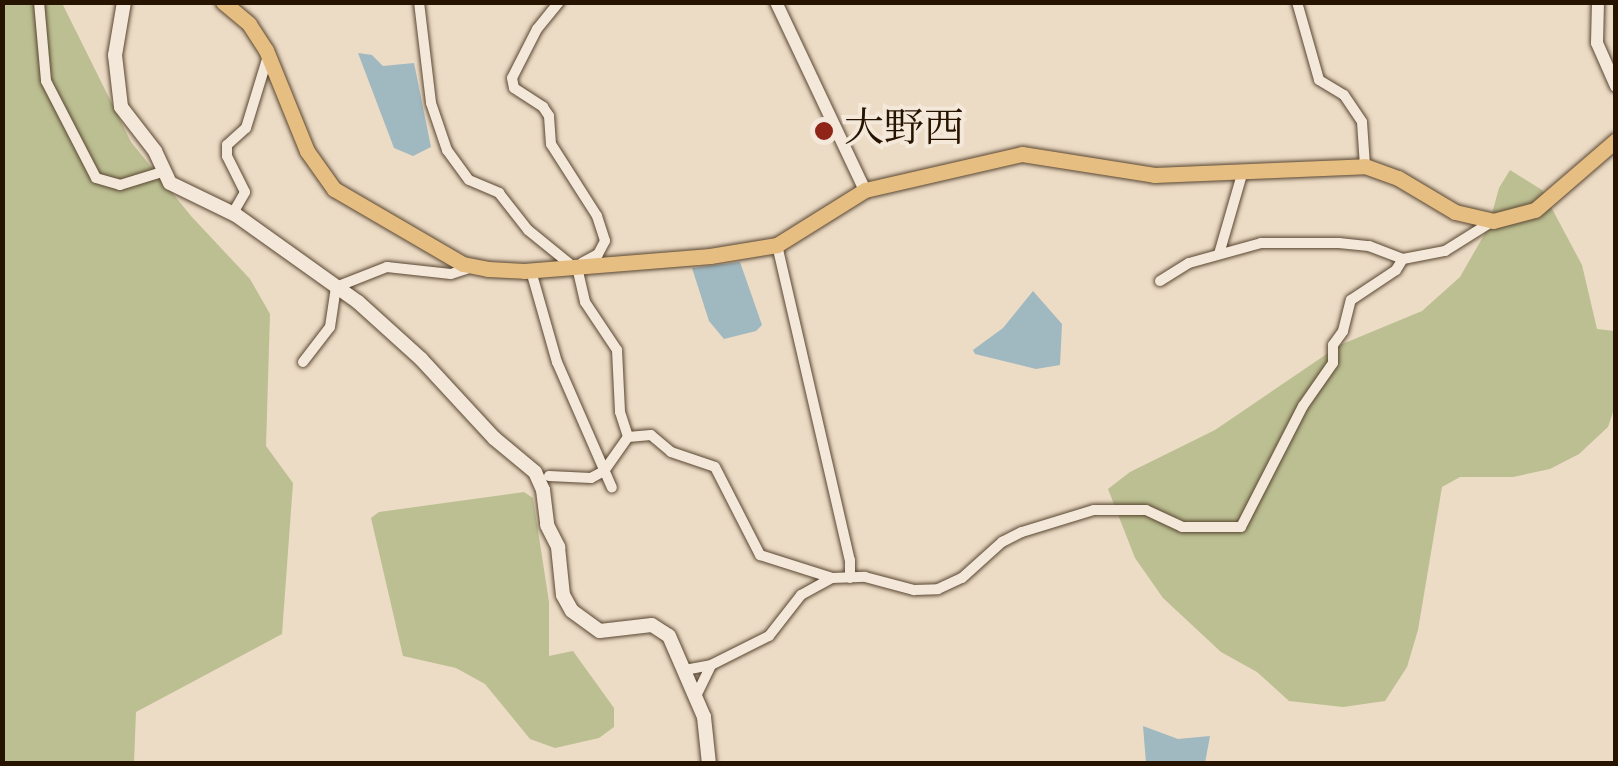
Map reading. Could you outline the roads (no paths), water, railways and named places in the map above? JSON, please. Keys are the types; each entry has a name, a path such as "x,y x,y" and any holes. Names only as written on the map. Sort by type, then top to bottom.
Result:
{"main road":[{"path":"124,2 115,55 121,107 155,151 170,183 233,214 393,332 494,438 535,472 543,490 547,524 558,547 563,595 572,611 600,630 652,626 661,629 675,646 704,717 709,764"},
{"path":"223,2 250,24 308,150 334,189 360,208 471,267 578,267 710,256 777,245 865,190 1022,154 1154,175 1365,166 1398,178 1455,212 1493,222 1535,210 1616,140"}],"street":[{"path":"39,2 46,81 96,178 120,185 162,172"},
{"path":"419,2 431,103 447,150 469,180 499,193 528,230 563,261 578,267"},
{"path":"559,2 537,29 512,78 514,88 543,107 548,116 550,144 602,230 605,240 598,254 578,267"},
{"path":"776,2 865,190"},
{"path":"1297,2 1319,80 1344,95 1362,122 1365,166"},
{"path":"1598,2 1597,43 1616,86"},
{"path":"233,214 245,192 227,156 227,145 246,128 268,56"},
{"path":"1219,254 1242,171"},
{"path":"1160,282 1189,263 1261,242 1338,242 1368,246 1403,258 1445,251 1493,222"},
{"path":"777,245 850,560 850,578"},
{"path":"549,476 590,478 604,471 628,437 651,435 671,452 707,461 715,467 760,556 832,578 883,579 914,590 938,589 962,578 1022,532 1094,510 1146,510 1182,527 1241,527 1303,406 1332,363 1333,345 1344,331 1346,306 1396,270 1403,258"},
{"path":"303,362 330,327 336,287 387,267 451,274 471,267"},
{"path":"578,267 584,302 617,350 620,412 628,437"},
{"path":"530,270 557,362 612,488"},
{"path":"685,670 711,666 769,636 801,595 832,578"},
{"path":"696,696 711,666"}],"water":[{"path":"358,53 372,55 383,66 414,63 431,147 413,156 394,148"},
{"path":"740,262 762,325 756,331 724,339 709,321 692,268"},
{"path":"1033,291 1062,324 1060,365 1036,369 975,354 973,350 1003,328"},
{"path":"1143,726 1178,739 1210,736 1205,763 1146,763"}],"place":[{"name":"大野西","path":"824,131"}]}
